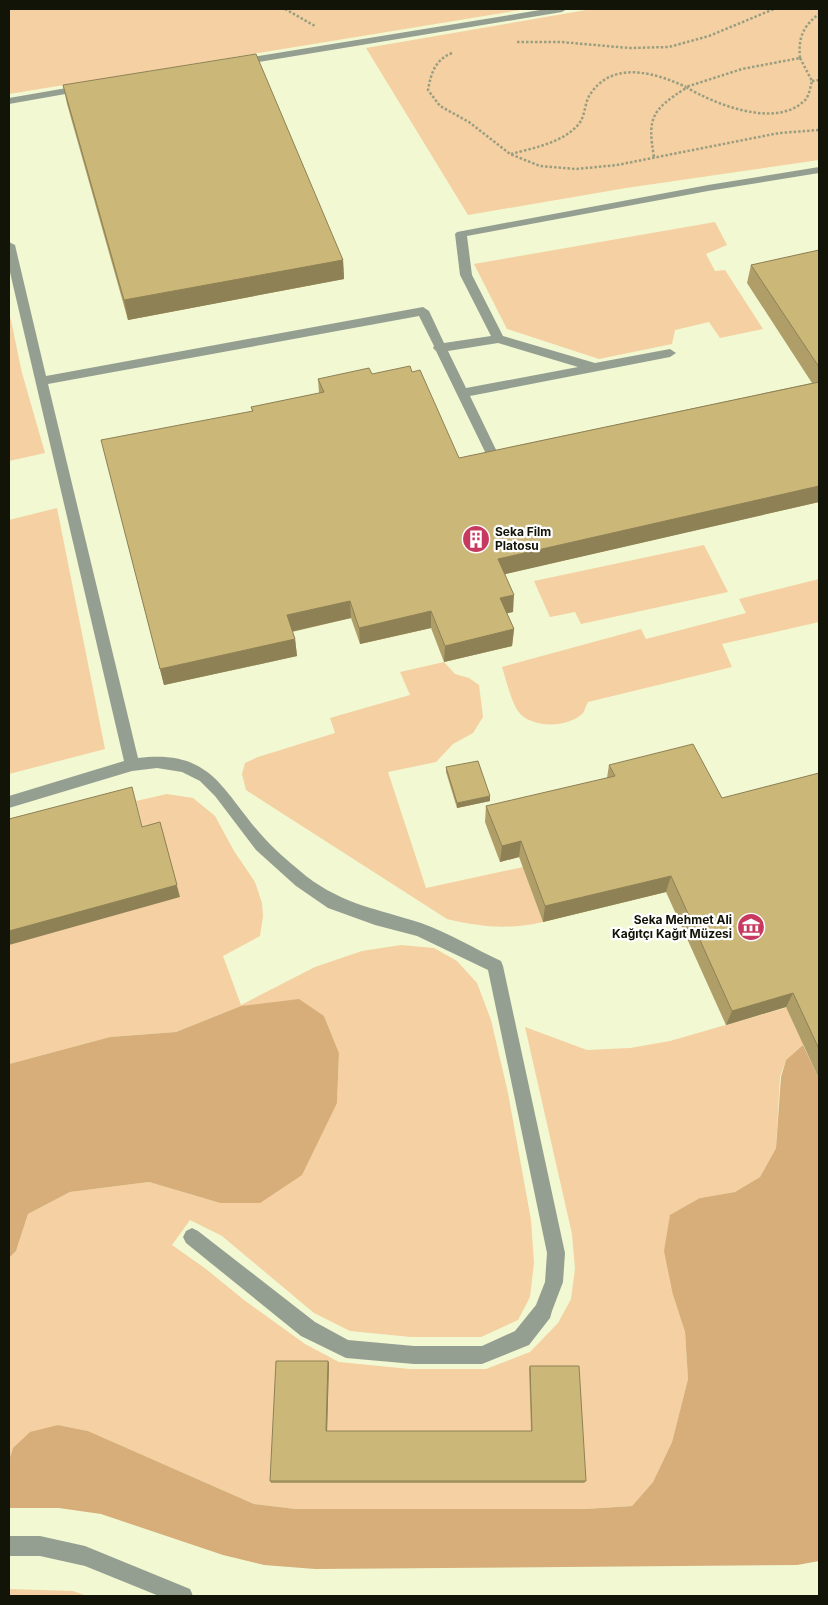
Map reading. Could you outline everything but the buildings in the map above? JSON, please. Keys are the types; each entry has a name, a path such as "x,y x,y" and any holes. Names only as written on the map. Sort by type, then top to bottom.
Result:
{"lane":[{"path":"232,64 562,9"},
{"path":"9,101 96,86"},
{"path":"498,339 466,275 461,234 708,188 819,170"},
{"path":"9,245 132,765"},
{"path":"42,381 423,311 494,458"},
{"path":"440,348 498,339 597,368"},
{"path":"462,393 670,353"},
{"path":"9,802 132,765 157,762 185,766 205,777 220,792 261,845 301,882 334,902 375,918 420,930 495,966 556,1252 554,1282 543,1312 522,1338 482,1355 414,1355 346,1349 308,1329 192,1237"},
{"path":"9,1546 40,1546 85,1556 183,1596"}],"path":[{"path":"514,42 561,42 629,48 669,47 709,36 774,9"},
{"path":"510,154 546,144 577,126 587,109 589,94 606,79 624,72 647,73 670,79 720,104 746,112 771,113 793,109 805,101 812,81 800,58 798,42 807,23 819,14"},
{"path":"454,52 447,54 432,69 428,90 440,106 469,122 510,154 540,166 576,170 617,165 779,133 819,130"},
{"path":"654,157 650,128 657,113 670,98 686,87 717,74 763,63 800,58"},
{"path":"812,81 819,80"}],"shaded area":[{"path":"9,9 526,9 9,94"},
{"path":"592,9 819,9 819,160 626,188 468,215 366,48"},
{"path":"715,222 727,245 706,254 715,271 725,270 763,329 720,338 709,322 675,330 672,344 599,359 507,329 474,264"},
{"path":"9,311 22,373 45,453 9,461"},
{"path":"57,508 105,749 9,774 9,520"},
{"path":"704,545 728,592 581,624 575,612 550,617 534,581"},
{"path":"819,579 819,622 722,644 732,667 588,702 583,713 577,718 559,724 531,721 518,711 513,702 502,667 641,629 646,639 746,613 739,599"},
{"path":"444,662 455,674 469,678 479,685 483,717 473,733 453,744 436,762 388,772 426,888 523,867 543,922 506,927 471,924 447,919 246,790 242,774 245,763 258,757 335,733 330,718 410,695 400,672"},
{"path":"167,794 193,798 215,816 234,851 255,882 262,903 263,916 260,936 223,956 241,1005 315,967 362,951 401,945 434,948 457,961 477,983 491,1020 508,1093 531,1220 534,1263 530,1297 518,1320 481,1337 411,1337 350,1331 314,1313 222,1236 190,1220 172,1245 305,1344 339,1362 410,1369 486,1369 530,1352 558,1323 571,1299 575,1269 572,1234 525,1027 587,1050 630,1048 670,1041 819,998 819,1040 803,1045 786,1060 780,1077 776,1148 760,1177 735,1192 700,1198 673,1295 685,1332 688,1379 672,1442 653,1482 632,1506 586,1509 296,1509 254,1504 88,1431 58,1425 13,1448 9,1460 9,1258 16,1251 28,1214 70,1192 149,1182 220,1203 337,1103 339,1053 324,1016 241,1006 176,1032 110,1037 9,1064 9,945 146,840 136,801"},
{"path":"299,999 324,1016 339,1053 337,1103 302,1175 260,1203 220,1203 149,1182 70,1192 28,1214 16,1251 9,1258 9,1064 110,1037 176,1032 241,1006"},
{"path":"803,1045 819,1079 819,1561 797,1565 315,1569 264,1565 223,1555 101,1514 59,1508 9,1508 9,1460 13,1448 30,1432 58,1425 88,1431 254,1504 296,1509 586,1509 632,1506 653,1482 672,1442 688,1379 685,1332 673,1295 664,1251 670,1215 700,1198 735,1192 760,1177 776,1148 781,1077 786,1060"},
{"path":"9,1589 73,1591 87,1596 9,1596"}],"place":[{"name":"Seka Film Platosu","path":"476,539"},
{"name":"Seka Mehmet Ali Kağıtçı Kağıt Müzesi","path":"751,927"}]}
